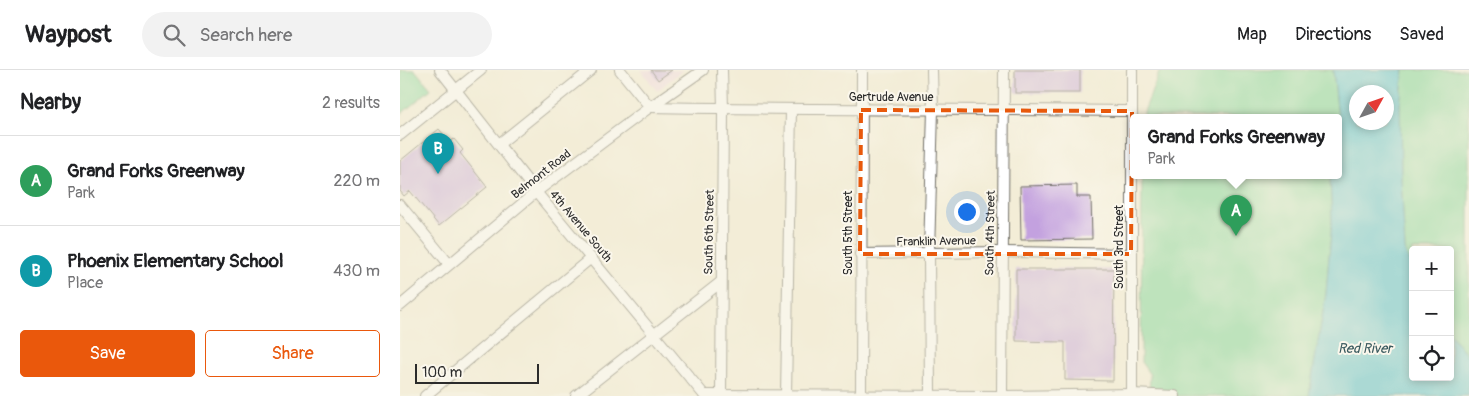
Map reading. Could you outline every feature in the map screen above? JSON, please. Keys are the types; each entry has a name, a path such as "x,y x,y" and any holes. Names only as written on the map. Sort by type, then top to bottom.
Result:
{"street":[{"name":"4th Avenue South","path":"440,70 536,192 705,395"},
{"path":"400,135 481,70"},
{"path":"499,144 591,70"},
{"path":"620,70 650,107"},
{"name":"Belmont Road","path":"400,306 536,192 703,70"},
{"name":"South 6th Street","path":"721,394 722,70"},
{"name":"South 5th Street","path":"861,396 862,70"},
{"path":"930,396 929,253 933,110 932,70"},
{"name":"South 4th Street","path":"1002,396 1004,70"},
{"name":"South 3rd Street","path":"1132,70 1132,111"},
{"name":"Gertrude Avenue","path":"650,107 1132,111"},
{"path":"786,395 790,109"},
{"name":"South 3rd Street","path":"1132,179 1132,394"},
{"path":"402,210 449,264"},
{"name":"Franklin Avenue","path":"860,254 1002,252 1132,254"},
{"path":"425,396 591,258"},
{"path":"576,396 721,282"},
{"path":"705,395 1002,396 1132,394 1175,396"}],"highlighted area":[{"path":"861,110 1132,111 1131,254 860,254"}],"shaded area":[{"path":"641,70 683,70 657,91"}],"green space":[{"path":"400,70 415,70 431,89 401,114"},
{"path":"1160,70 1333,70 1338,114 1143,114"},
{"path":"1404,70 1469,70 1469,357 1454,339 1454,246 1409,246 1409,262 1405,250 1401,178 1400,104"},
{"path":"1142,179 1330,179 1332,220 1326,294 1309,396 1149,396 1150,375 1141,362"}],"water":[{"name":"Red River","path":"1333,70 1404,70 1400,104 1401,178 1405,250 1409,262 1409,381 1454,381 1454,339 1469,357 1469,396 1309,396 1326,294 1332,220 1330,179 1342,179 1342,114 1338,114"}],"building":[{"path":"651,70 672,70 658,80"},
{"path":"1015,70 1080,70 1080,93 1015,93"},
{"path":"439,129 450,142 454,139 463,150 460,153 487,187 439,226 410,191 404,196 400,191 400,161"},
{"path":"1077,185 1077,197 1091,197 1092,239 1021,240 1020,186"},
{"path":"1016,269 1114,269 1113,381 1065,380 1065,342 1016,341"}],"place":[{"name":"Phoenix Elementary School","path":"438,174"},
{"name":"Grand Forks Greenway","path":"1236,236"}]}
